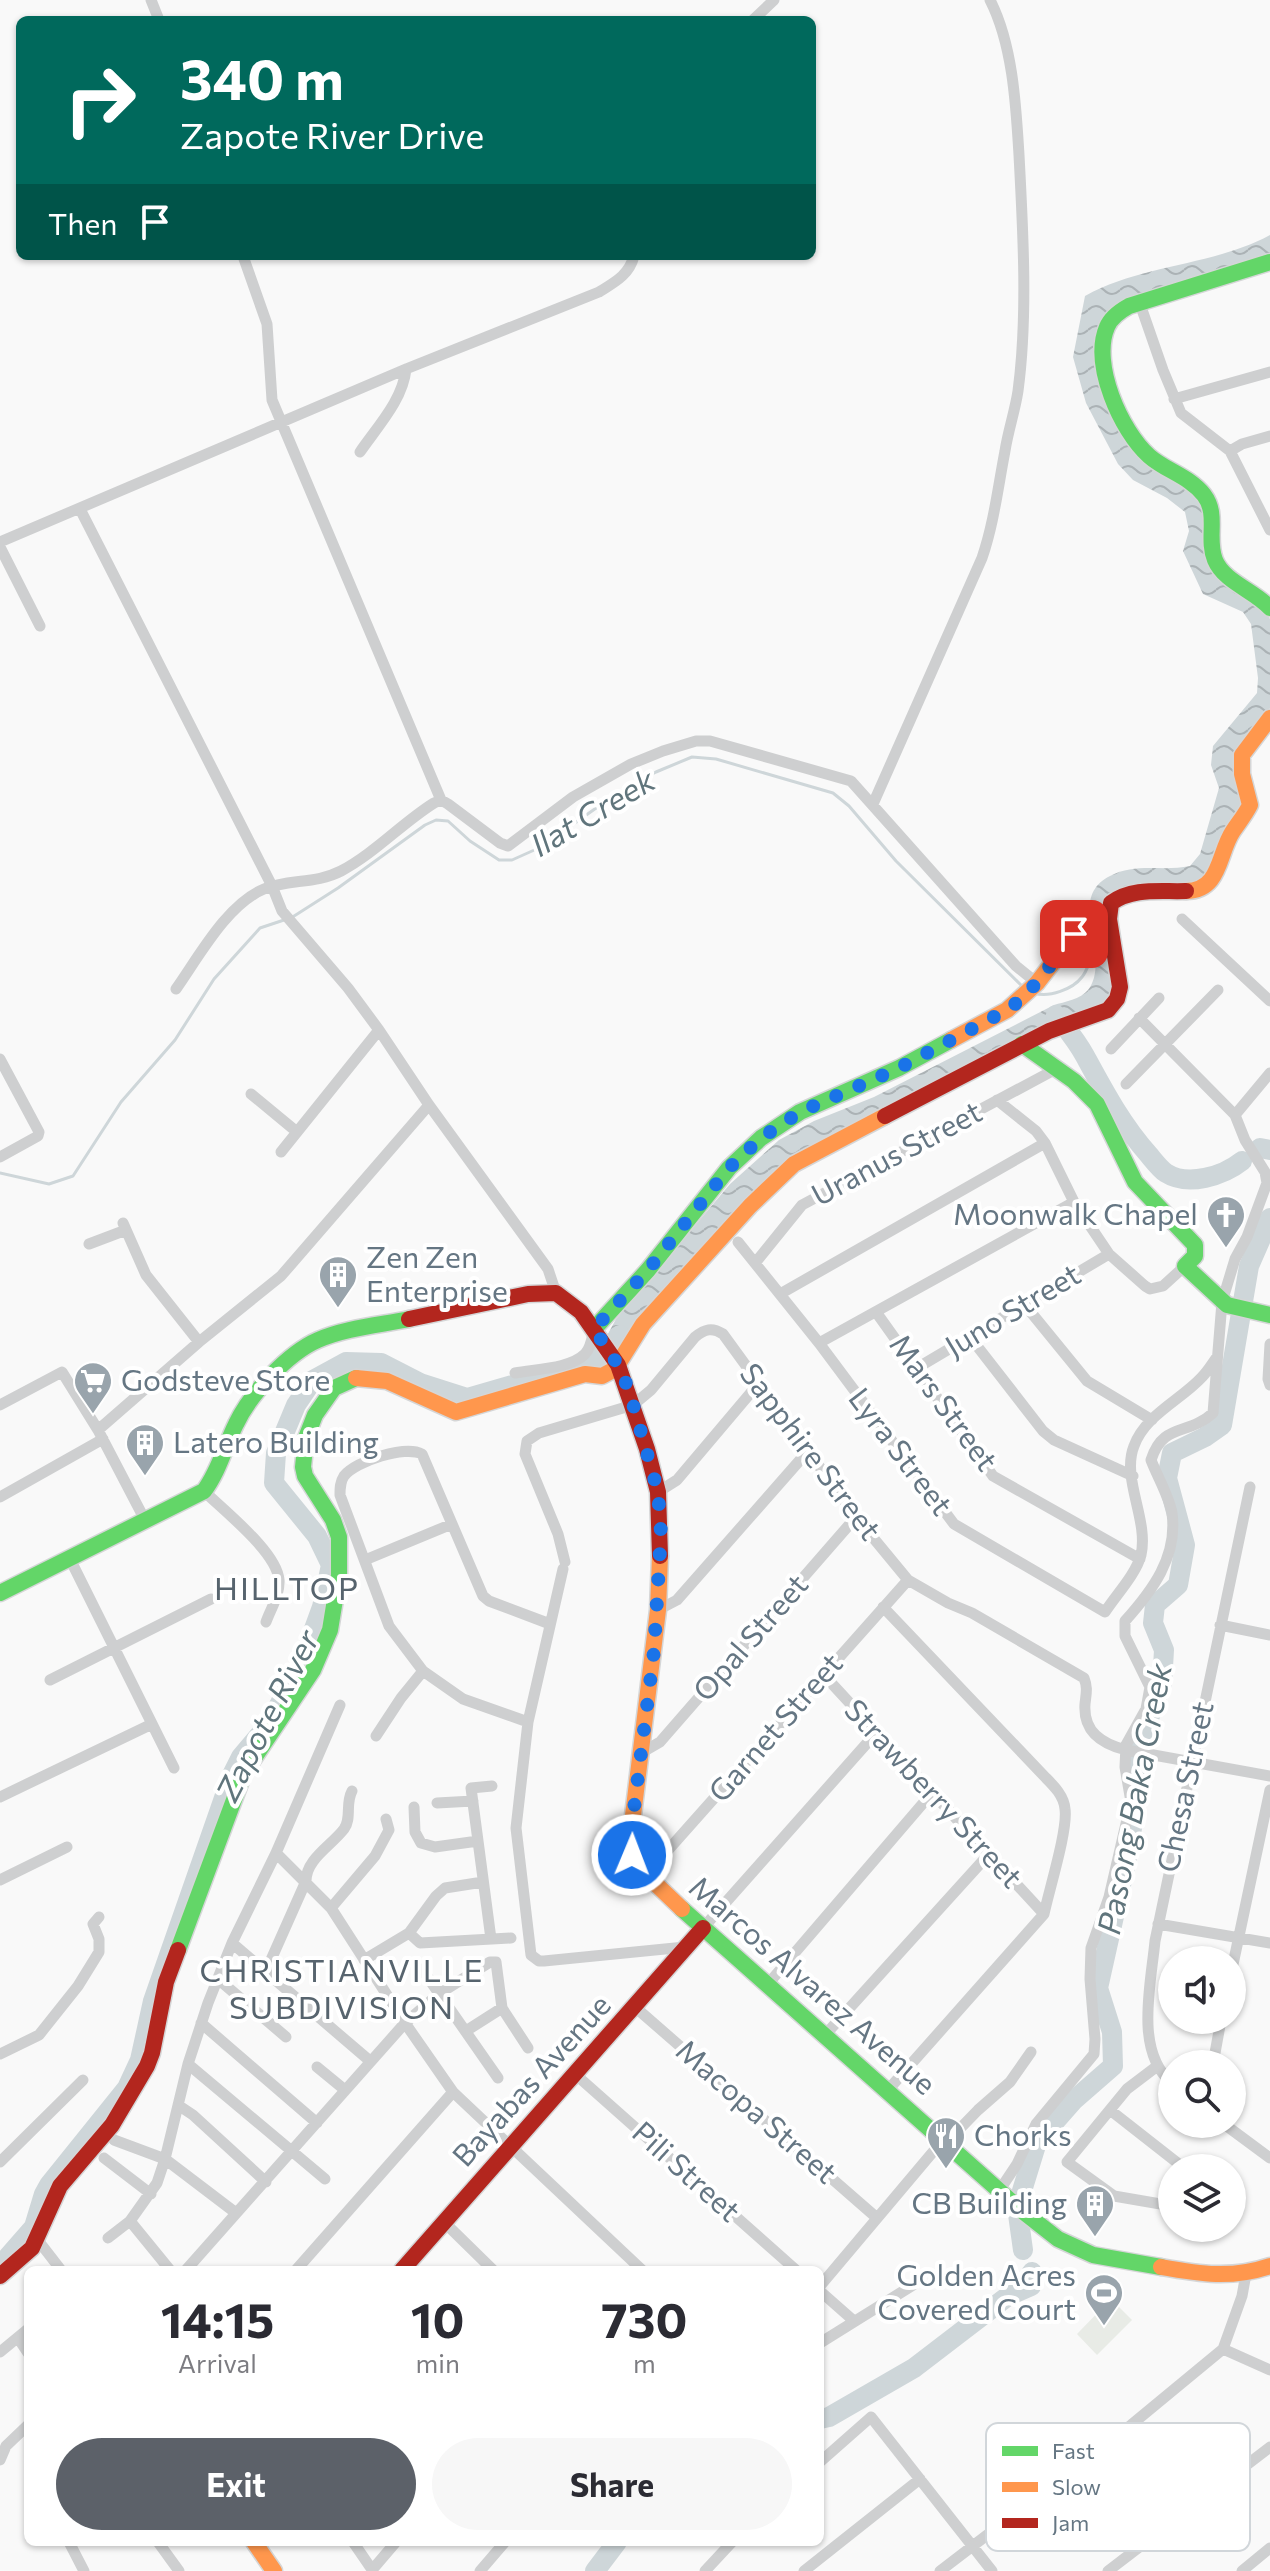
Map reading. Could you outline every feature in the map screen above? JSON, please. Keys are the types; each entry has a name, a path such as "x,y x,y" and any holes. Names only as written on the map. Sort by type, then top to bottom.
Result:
{"main road":[{"path":"1270,262 1139,301 1114,317 1104,335 1103,368 1135,442 1150,457 1201,490 1209,501 1213,512 1214,557 1219,567 1260,596 1270,608"},
{"path":"0,2276 25,2255 37,2239 60,2186 112,2125 147,2066 166,1982 244,1773 313,1670 330,1630 339,1575 339,1537 333,1520 305,1476 302,1455 306,1438 324,1399 340,1385 357,1378 374,1378 456,1412 585,1374 607,1375 643,1324 750,1206 794,1164 1022,1044 1061,1026 1108,1010 1119,993 1120,980 1108,919 1111,903 1122,895 1136,892 1196,891 1216,876 1232,832 1250,805 1242,774 1242,755 1270,718"},
{"path":"598,1336 729,1168 761,1138 800,1112 899,1068 1021,1000 1074,934 1088,923 1108,919"},
{"path":"1022,1044 1097,1104 1135,1182 1192,1240 1196,1251 1185,1266 1227,1304 1262,1314"},
{"path":"0,1593 204,1491 213,1479 247,1404 262,1385 300,1351 318,1340 528,1294 556,1293"},
{"name":"Marcos Alvarez Avenue","path":"556,1293 581,1312 615,1361 633,1405 658,1492 661,1533 658,1610 631,1844 636,1865 1021,2210 1058,2239 1093,2255 1177,2270 1229,2275 1246,2274 1270,2266"},
{"name":"Bayabas Avenue","path":"406,2266 703,1928"},
{"path":"256,2546 266,2568"}],"street":[{"path":"757,16 774,0"},
{"path":"873,804 982,558 991,531 1018,392 1022,205 1015,95 990,0"},
{"path":"244,260 267,324 272,400 441,800 508,846 573,797 631,764 651,755 703,741 841,777 859,787 1036,985"},
{"path":"40,626 0,544 406,369 599,292 622,278 631,268 633,260"},
{"path":"1139,301 1181,413 1230,451 1270,530"},
{"path":"360,452 397,398 405,382 406,369"},
{"path":"1174,399 1270,372"},
{"path":"1230,451 1270,436"},
{"path":"80,509 282,911 348,988 379,1030 429,1105 548,1269 556,1293"},
{"path":"176,989 214,934 244,901 272,886 325,879 343,870 427,807 441,800"},
{"path":"1182,919 1270,1001"},
{"path":"1126,1084 1218,990"},
{"path":"1111,1049 1159,998"},
{"path":"1002,2193 1036,2124 1094,2054 1091,1948 1109,1897 1131,1802 1125,1767 1126,1750 1131,1734 1146,1709 1150,1687 1125,1636 1125,1621 1161,1575 1173,1536 1171,1510 1151,1460 1156,1443 1166,1435 1205,1421 1213,1413 1218,1357 1235,1259 1247,1237 1267,1183 1265,1172 1245,1140 1235,1115 1139,1018"},
{"path":"281,1152 379,1030"},
{"path":"0,1059 39,1132 38,1136 0,1157"},
{"name":"Uranus Street","path":"756,1262 802,1205 1056,1069"},
{"path":"1235,1115 1270,1073"},
{"path":"251,1094 297,1132"},
{"path":"997,1100 1036,1131 1045,1143 1074,1202 1109,1254 1150,1289 1163,1286 1185,1266"},
{"path":"0,1497 100,1434 199,1342 281,1276 429,1105"},
{"path":"780,1294 1045,1143"},
{"path":"819,1343 1074,1202"},
{"path":"89,1244 125,1226 146,1275 199,1342"},
{"name":"Lyra Street","path":"738,1242 819,1343 954,1524 1105,1612 1140,1559"},
{"name":"Juno Street","path":"917,1368 1109,1254"},
{"path":"1025,1305 1087,1381 1152,1420"},
{"name":"Mars Street","path":"876,1312 993,1476 1140,1559"},
{"name":"Sapphire Street","path":"633,1405 651,1390 695,1337 709,1329 723,1334 856,1517 908,1580"},
{"path":"515,1373 581,1357 598,1336"},
{"path":"970,1337 1043,1431 1054,1440 1133,1476"},
{"path":"1270,1344 1270,1385"},
{"path":"1140,1559 1143,1532 1130,1460 1133,1448 1152,1420 1201,1377 1218,1357"},
{"path":"0,1405 62,1372 100,1434 146,1522"},
{"path":"658,1492 677,1480 759,1383"},
{"path":"633,1405 539,1433 527,1441 525,1454 558,1534 564,1566 528,1722 516,1828 531,1955 544,1961 685,1947"},
{"path":"528,1722 463,1699 423,1671 389,1626 343,1505 340,1488 345,1474 382,1455 411,1450 422,1454 483,1596 550,1624"},
{"path":"658,1610 677,1600 808,1451"},
{"name":"Chesa Street","path":"1156,2067 1149,2012 1158,1924 1250,1487"},
{"path":"204,1491 272,1561 279,1577 278,1592 266,1622"},
{"name":"Opal Street","path":"641,1753 660,1742 856,1517"},
{"path":"365,1560 452,1524"},
{"path":"70,1559 174,1768"},
{"path":"908,1580 1079,1673 1087,1684 1086,1717 1093,1735 1114,1747 1270,1776"},
{"name":"Garnet Street","path":"645,1876 908,1580"},
{"path":"50,1680 211,1599"},
{"path":"883,1607 1046,1778 1062,1799 1065,1810 1044,1914 888,2090"},
{"path":"1220,1625 1270,1635"},
{"path":"376,1736 423,1671"},
{"name":"Strawberry Street","path":"823,1674 1044,1914"},
{"path":"108,2238 130,2221 151,2194 165,2159 188,2064 218,1979 340,1705"},
{"path":"0,1797 152,1724"},
{"path":"703,1928 876,1733"},
{"path":"491,1939 471,1788 492,1786"},
{"path":"1237,1946 1270,1790"},
{"path":"266,1971 311,1864 346,1825 347,1802 352,1791"},
{"path":"768,1984 931,1794"},
{"path":"437,1803 473,1801"},
{"path":"414,1807 415,1832 421,1843 435,1847 478,1841"},
{"path":"331,1908 375,1856 389,1830 386,1819"},
{"path":"0,1880 67,1847"},
{"path":"276,1853 331,1908 453,2092 638,2266"},
{"path":"826,2034 989,1854"},
{"path":"364,1960 409,1933 445,1888 483,1882"},
{"path":"0,2054 39,2035 78,1986 99,1952 99,1939 93,1924 99,1917"},
{"path":"1158,1924 1270,1943"},
{"path":"409,1933 420,1943 511,1938"},
{"path":"232,1943 370,2061"},
{"path":"190,2266 405,2023 440,1993 490,1962 496,1962 502,2008 528,2048"},
{"path":"422,1969 498,2078"},
{"path":"218,1979 286,2037"},
{"name":"Macopa Street","path":"635,2007 877,2218"},
{"path":"466,2031 502,2008"},
{"path":"201,2023 317,2123"},
{"path":"824,2284 877,2218 945,2142 1015,2078 1031,2052"},
{"path":"188,2064 325,2179"},
{"path":"317,2067 345,2090"},
{"path":"1156,2067 1127,2089 1067,2162 1114,2196 1158,2204"},
{"name":"Pili Street","path":"575,2074 791,2266"},
{"path":"1,2158 83,2080"},
{"path":"300,2266 453,2092"},
{"path":"178,2105 266,2182"},
{"path":"1110,2110 1166,2154"},
{"path":"1243,2138 1270,2158"},
{"path":"114,2140 165,2159 236,2213"},
{"path":"104,2158 151,2194"},
{"path":"130,2221 167,2266"},
{"path":"444,2222 489,2266"},
{"path":"37,2239 58,2266"},
{"path":"1133,2423 1223,2349 1242,2296 1246,2274"},
{"path":"824,2340 913,2285"},
{"path":"824,2293 854,2321"},
{"path":"0,2352 24,2333"},
{"path":"18,2338 24,2347"},
{"path":"1223,2349 1270,2370"},
{"path":"824,2458 871,2417 992,2571"},
{"path":"0,2460 6,2446 24,2429"},
{"path":"1250,2462 1270,2447"},
{"path":"804,2571 920,2479"},
{"path":"940,2571 986,2534"},
{"path":"71,2546 84,2571"},
{"path":"161,2546 179,2571"},
{"path":"356,2546 372,2571 393,2546"},
{"path":"480,2571 502,2546"},
{"path":"705,2571 728,2546"},
{"path":"1246,2570 1270,2548"},
{"path":"1108,2571 1134,2551"}],"shaded area":[{"name":"Golden Acres Covered Court","path":"1111,2299 1132,2320 1097,2355 1077,2334"}],"water":[{"path":"1270,235 1270,259 1105,316 1101,355 1126,434 1193,492 1211,513 1210,547 1261,602 1270,619 1270,708 1234,759 1245,807 1224,833 1212,867 1195,882 1182,887 1113,899 1116,979 1111,1004 799,1152 732,1220 619,1348 609,1332 616,1319 730,1184 779,1140 814,1121 874,1097 1054,1005 1081,996 1094,977 1096,962 1089,913 1097,886 1110,876 1130,869 1190,866 1200,854 1219,788 1211,765 1213,746 1257,693 1251,624 1243,612 1203,594 1183,551 1189,531 1185,512 1167,498 1133,480 1118,464 1086,403 1073,357 1085,296 1130,277 1225,253"}],"waterway":[{"name":"Ilat Creek","path":"291,918 436,820 448,821 470,841 499,860 512,860 541,847 616,794 656,772 692,757 716,759 833,793 849,806 896,861 1024,988"},
{"name":"Ilat Creek","path":"0,1173 49,1184 73,1176 121,1102 175,1040 214,979 260,928 284,920"},
{"name":"Ilat Creek","path":"1034,993 1053,993 1073,985 1084,974 1094,953"},
{"name":"Pasong Baka Creek","path":"1056,1015 1078,1045 1122,1120 1164,1171 1184,1179 1205,1178 1242,1161"},
{"name":"Pasong Baka Creek","path":"1257,1151 1260,1148 1270,1150"},
{"name":"Pasong Baka Creek","path":"1023,2250 1017,2207 1037,2142 1074,2100 1113,2066 1112,2032 1098,1988 1127,1858 1135,1810 1136,1766 1145,1729 1162,1684 1164,1650 1153,1623 1155,1605 1178,1585 1185,1545 1167,1478 1172,1453 1222,1425 1249,1266 1270,1218"},
{"name":"Zapote River","path":"0,2266 34,2227 49,2185 127,2088 140,2060 153,2001 232,1775 241,1757 269,1724 302,1662 322,1607 331,1565 317,1536 274,1483 276,1453 296,1405 313,1380 346,1362 381,1363 420,1383 467,1398 586,1364 603,1354 620,1335"},
{"name":"Pasong Baka Creek","path":"824,2418 914,2368 1008,2296 1031,2286 1032,2272"},
{"name":"Pasong Baka Creek","path":"595,2571 614,2546"}],"traffic: fast":[{"path":"1270,262 1129,306 1113,317 1103,342 1106,377 1128,430 1149,456 1204,495 1211,510 1213,552 1219,568 1270,608"},
{"path":"594,1329 648,1270 729,1168 761,1138 800,1112 899,1068 951,1040"},
{"path":"1022,1044 1074,1081 1097,1104 1135,1182 1195,1245 1195,1256 1185,1266 1227,1305 1270,1315"},
{"path":"0,1593 204,1491 242,1412 271,1376 294,1354 340,1332 409,1319"},
{"path":"178,1950 244,1773 313,1670 330,1630 339,1575 339,1537 333,1520 305,1476 303,1467 306,1438 315,1415 334,1388 356,1378"},
{"path":"682,1909 1021,2210 1058,2239 1093,2255 1161,2267"}],"traffic: slow":[{"path":"1186,891 1206,885 1212,878 1228,840 1250,805 1242,774 1242,755 1270,718"},
{"path":"951,1040 1007,1010 1037,983 1081,926 1109,919"},
{"path":"356,1378 387,1381 456,1412 585,1374 602,1376 615,1369 643,1324 750,1206 794,1164 885,1116"},
{"path":"660,1556 658,1610 631,1832 632,1855 636,1865 682,1909"},
{"path":"1161,2267 1216,2274 1242,2273 1270,2266"},
{"path":"257,2546 274,2571"}],"traffic: jam":[{"path":"885,1116 1049,1031 1108,1010 1117,999 1120,987 1109,919 1111,903 1138,892 1186,891"},
{"path":"409,1319 528,1294 556,1293 581,1312 618,1365 647,1449 658,1492 660,1556"},
{"path":"406,2266 703,1928"},
{"path":"0,2276 32,2248 60,2186 112,2125 147,2066 166,1982 178,1950"}],"place":[{"name":"Moonwalk Chapel","path":"1226,1249"},
{"name":"Zen Zen Enterprise","path":"338,1309"},
{"name":"Godsteve Store","path":"93,1415"},
{"name":"Latero Building","path":"145,1477"},
{"name":"Chorks","path":"946,2170"},
{"name":"CB Building","path":"1095,2238"},
{"name":"Golden Acres Covered Court","path":"1104,2327"}],"district":[{"name":"HILLTOP","path":"287,1589"},
{"name":"CHRISTIANVILLE SUBDIVISION","path":"342,1990"}],"route":[{"path":"632,1855 631,1832 658,1610 661,1533 658,1492 629,1390 618,1365 594,1329 648,1270 729,1168 761,1138 800,1112 899,1068 1007,1010 1037,983 1074,934"}]}
